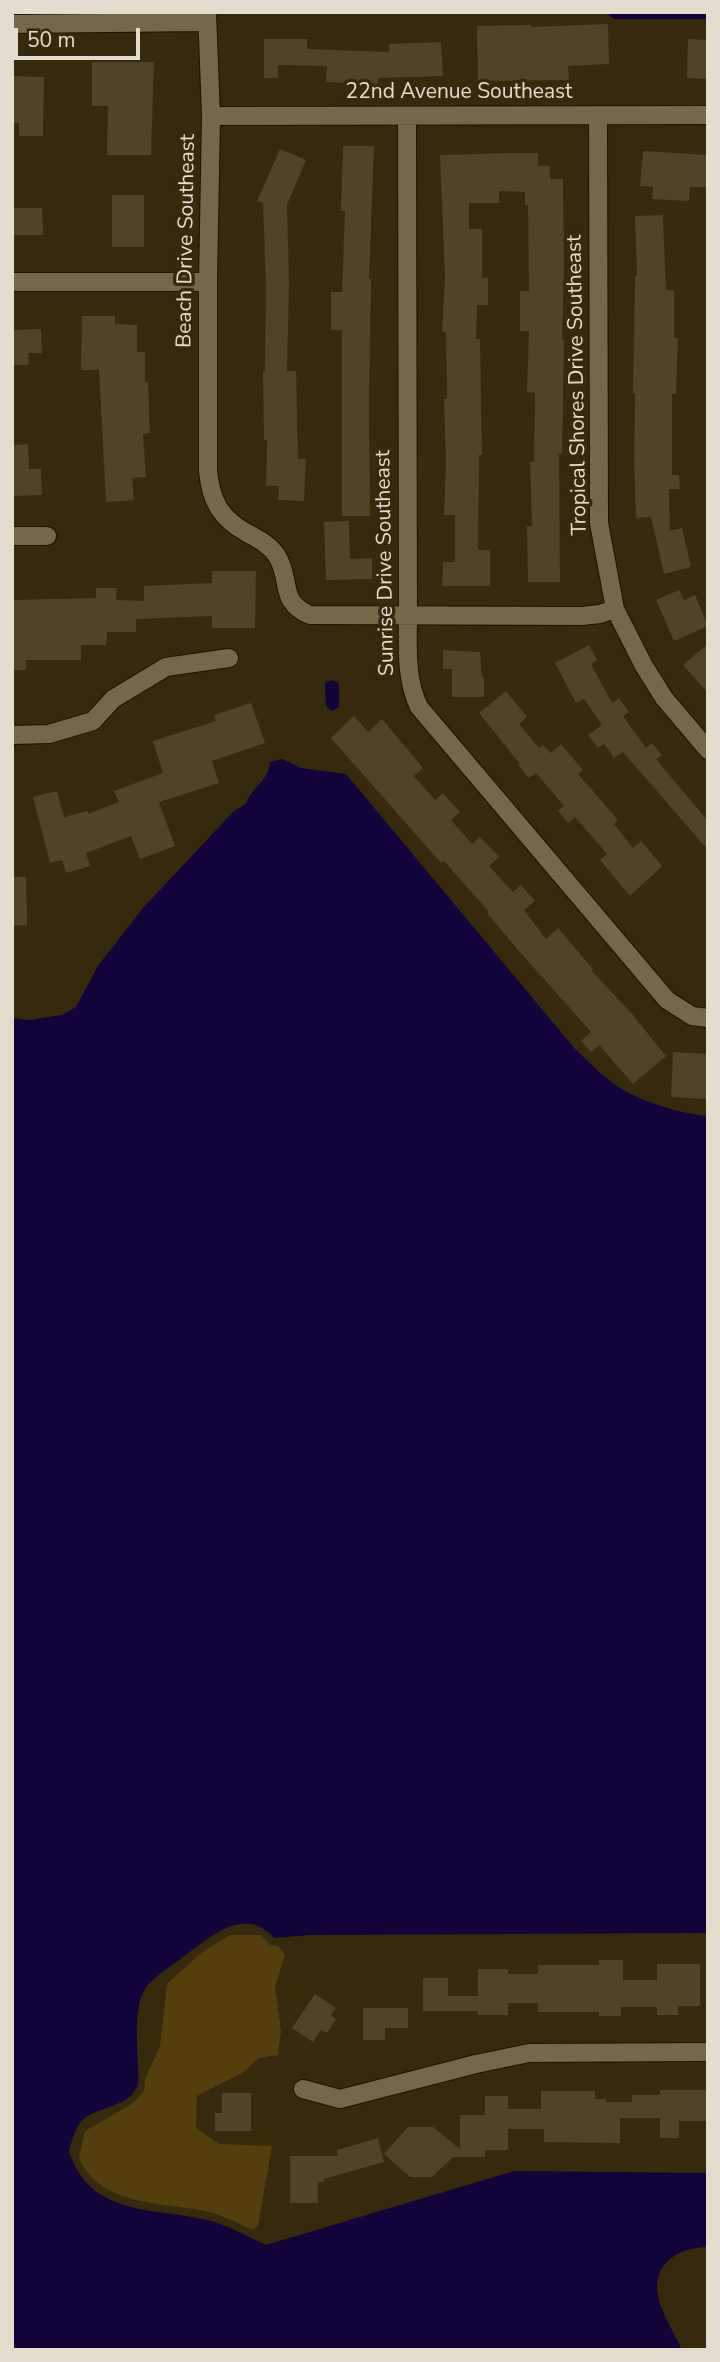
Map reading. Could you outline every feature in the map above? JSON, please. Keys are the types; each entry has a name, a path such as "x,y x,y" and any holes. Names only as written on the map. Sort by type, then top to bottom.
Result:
{"street":[{"path":"12,24 44,18 207,17"},
{"name":"Beach Drive Southeast","path":"207,17 211,116 208,471 210,492 219,510 231,523 269,547 278,557 291,603 310,615 582,616 615,609"},
{"name":"22nd Avenue Southeast","path":"211,116 708,115"},
{"name":"Tropical Shores Drive Southeast","path":"598,116 599,523 606,568 615,609 644,666 664,698 708,750"},
{"name":"Sunrise Drive Southeast","path":"407,117 409,680 419,707 667,1000 692,1016 708,1018"},
{"path":"12,282 208,282"},
{"path":"12,536 47,536"},
{"path":"12,735 50,734 93,721 113,699 166,667 229,658"},
{"path":"303,2089 340,2099 529,2053 708,2052"}],"shaded area":[{"path":"605,12 708,12 708,19 614,19"},
{"path":"332,680 339,683 339,707 332,711 326,706 325,683"},
{"path":"283,759 301,768 346,774 575,1049 606,1078 646,1101 677,1111 708,1116 708,1933 311,1935 274,1938 263,1928 251,1924 227,1928 167,1968 145,1989 141,1996 138,2016 138,2084 134,2092 122,2102 91,2114 82,2121 74,2134 69,2152 79,2173 93,2189 109,2199 128,2206 211,2221 266,2245 514,2171 708,2173 708,2247 687,2250 670,2259 659,2274 657,2284 662,2308 682,2350 12,2350 12,1018 29,1020 62,1015 76,1007 98,966 143,908 234,811 246,804 267,774 270,762"},
{"path":"230,1935 261,1935 270,1945 278,1946 285,1955 275,1986 281,2031 278,2055 259,2058 242,2073 197,2096 196,2128 219,2144 272,2146 258,2226 253,2230 213,2213 119,2195 89,2175 79,2158 85,2131 132,2104 144,2091 145,2079 160,2046 167,1984 201,1953"}],"building":[{"path":"608,24 609,64 568,66 569,80 478,81 477,26"},
{"path":"264,39 307,39 307,49 389,52 389,44 441,42 443,76 378,78 378,84 326,82 327,66 278,65 278,78 264,78"},
{"path":"688,39 708,40 708,79 687,78"},
{"path":"92,62 154,62 151,155 107,155 108,106 92,106"},
{"path":"12,76 44,77 43,136 19,136 19,123 12,123"},
{"path":"343,146 374,146 369,279 370,516 342,516 342,330 331,330 331,292 342,292 345,211 341,211"},
{"path":"280,149 306,160 287,205 287,371 296,371 298,459 306,459 304,501 278,500 279,486 266,486 267,440 264,440 263,371 266,286 263,203 257,201"},
{"path":"643,151 708,155 708,187 690,187 689,201 652,199 653,187 640,186"},
{"path":"538,153 538,166 550,166 550,179 563,179 564,340 562,454 559,454 560,582 528,582 527,526 532,526 530,462 534,462 535,393 527,392 529,331 520,331 520,291 529,291 528,205 525,205 525,192 499,191 499,203 469,203 469,229 482,229 482,278 488,278 488,305 477,305 476,339 480,339 482,455 479,455 478,550 490,550 490,586 442,586 443,562 455,562 455,515 444,515 444,399 447,399 446,332 442,332 445,278 440,155"},
{"path":"112,195 144,195 144,247 112,247"},
{"path":"12,208 42,208 43,235 12,235"},
{"path":"663,215 666,290 674,290 674,338 678,338 676,394 672,394 672,475 679,475 680,489 669,489 670,531 682,528 691,567 664,574 651,517 636,518 633,393 637,276 635,216"},
{"path":"82,316 115,316 115,324 137,325 137,352 145,352 150,433 143,434 146,477 132,478 134,500 106,502 99,370 81,370"},
{"path":"41,329 42,353 28,353 29,365 12,365 12,330"},
{"path":"28,444 29,469 41,469 42,495 12,496 12,445"},
{"path":"349,521 350,559 372,558 372,579 326,580 324,522"},
{"path":"212,571 256,571 255,628 212,628 212,616 136,619 136,632 107,632 106,645 81,645 81,660 26,660 26,670 12,670 12,600 96,598 96,588 117,588 116,600 144,601 144,586 212,583"},
{"path":"679,590 684,600 695,595 708,626 674,641 656,600"},
{"path":"708,644 708,693 683,665"},
{"path":"589,645 597,660 591,664 612,703 619,698 629,712 623,716 646,748 652,743 662,755 656,759 708,821 708,850 623,752 614,758 604,744 598,748 588,735 602,725 584,699 576,703 555,663"},
{"path":"443,650 480,652 484,697 452,697 452,669 443,669"},
{"path":"506,691 527,717 519,724 539,748 543,745 551,753 561,744 583,770 578,774 618,820 614,824 633,848 641,841 662,866 630,896 600,860 607,854 575,817 568,823 558,811 564,806 536,773 529,778 479,713"},
{"path":"251,703 265,743 212,761 219,783 159,802 175,846 140,859 131,836 86,853 90,866 66,873 62,860 50,863 33,797 57,791 64,817 88,811 88,814 119,802 114,791 163,773 153,741 216,721 214,715"},
{"path":"354,716 368,732 382,719 423,768 414,776 435,800 443,793 460,812 451,820 472,844 480,837 499,857 489,866 513,892 521,885 535,901 524,910 546,939 558,928 666,1056 633,1084 599,1045 591,1052 581,1041 591,1032 444,861 441,863 331,738"},
{"path":"12,877 26,877 27,925 12,926"},
{"path":"673,1052 708,1054 708,1099 671,1097"},
{"path":"599,1960 623,1960 623,1980 657,1980 657,1964 700,1964 700,2006 678,2006 678,2015 657,2015 657,2007 621,2007 621,2016 599,2016 599,2012 538,2012 538,2003 508,2003 508,2015 478,2015 478,2011 423,2011 423,1978 448,1978 448,1996 478,1996 478,1969 508,1969 508,1974 538,1974 538,1965 599,1965"},
{"path":"315,1994 336,2008 331,2015 336,2019 327,2033 321,2030 313,2042 292,2028"},
{"path":"363,2008 408,2008 408,2028 385,2028 385,2040 363,2040"},
{"path":"660,2090 708,2090 708,2121 679,2121 679,2138 660,2138 660,2118 620,2118 620,2143 544,2142 544,2129 508,2129 508,2150 485,2150 485,2157 453,2157 432,2177 410,2177 384,2154 408,2127 433,2127 460,2149 460,2115 485,2115 485,2096 508,2096 508,2109 541,2109 541,2091 595,2091 595,2099 606,2099 606,2102 632,2102 632,2095 660,2095"},
{"path":"222,2093 251,2093 251,2131 215,2131 215,2113 222,2113"},
{"path":"378,2138 384,2162 318,2182 318,2203 290,2203 290,2156 338,2156 337,2150"}]}
